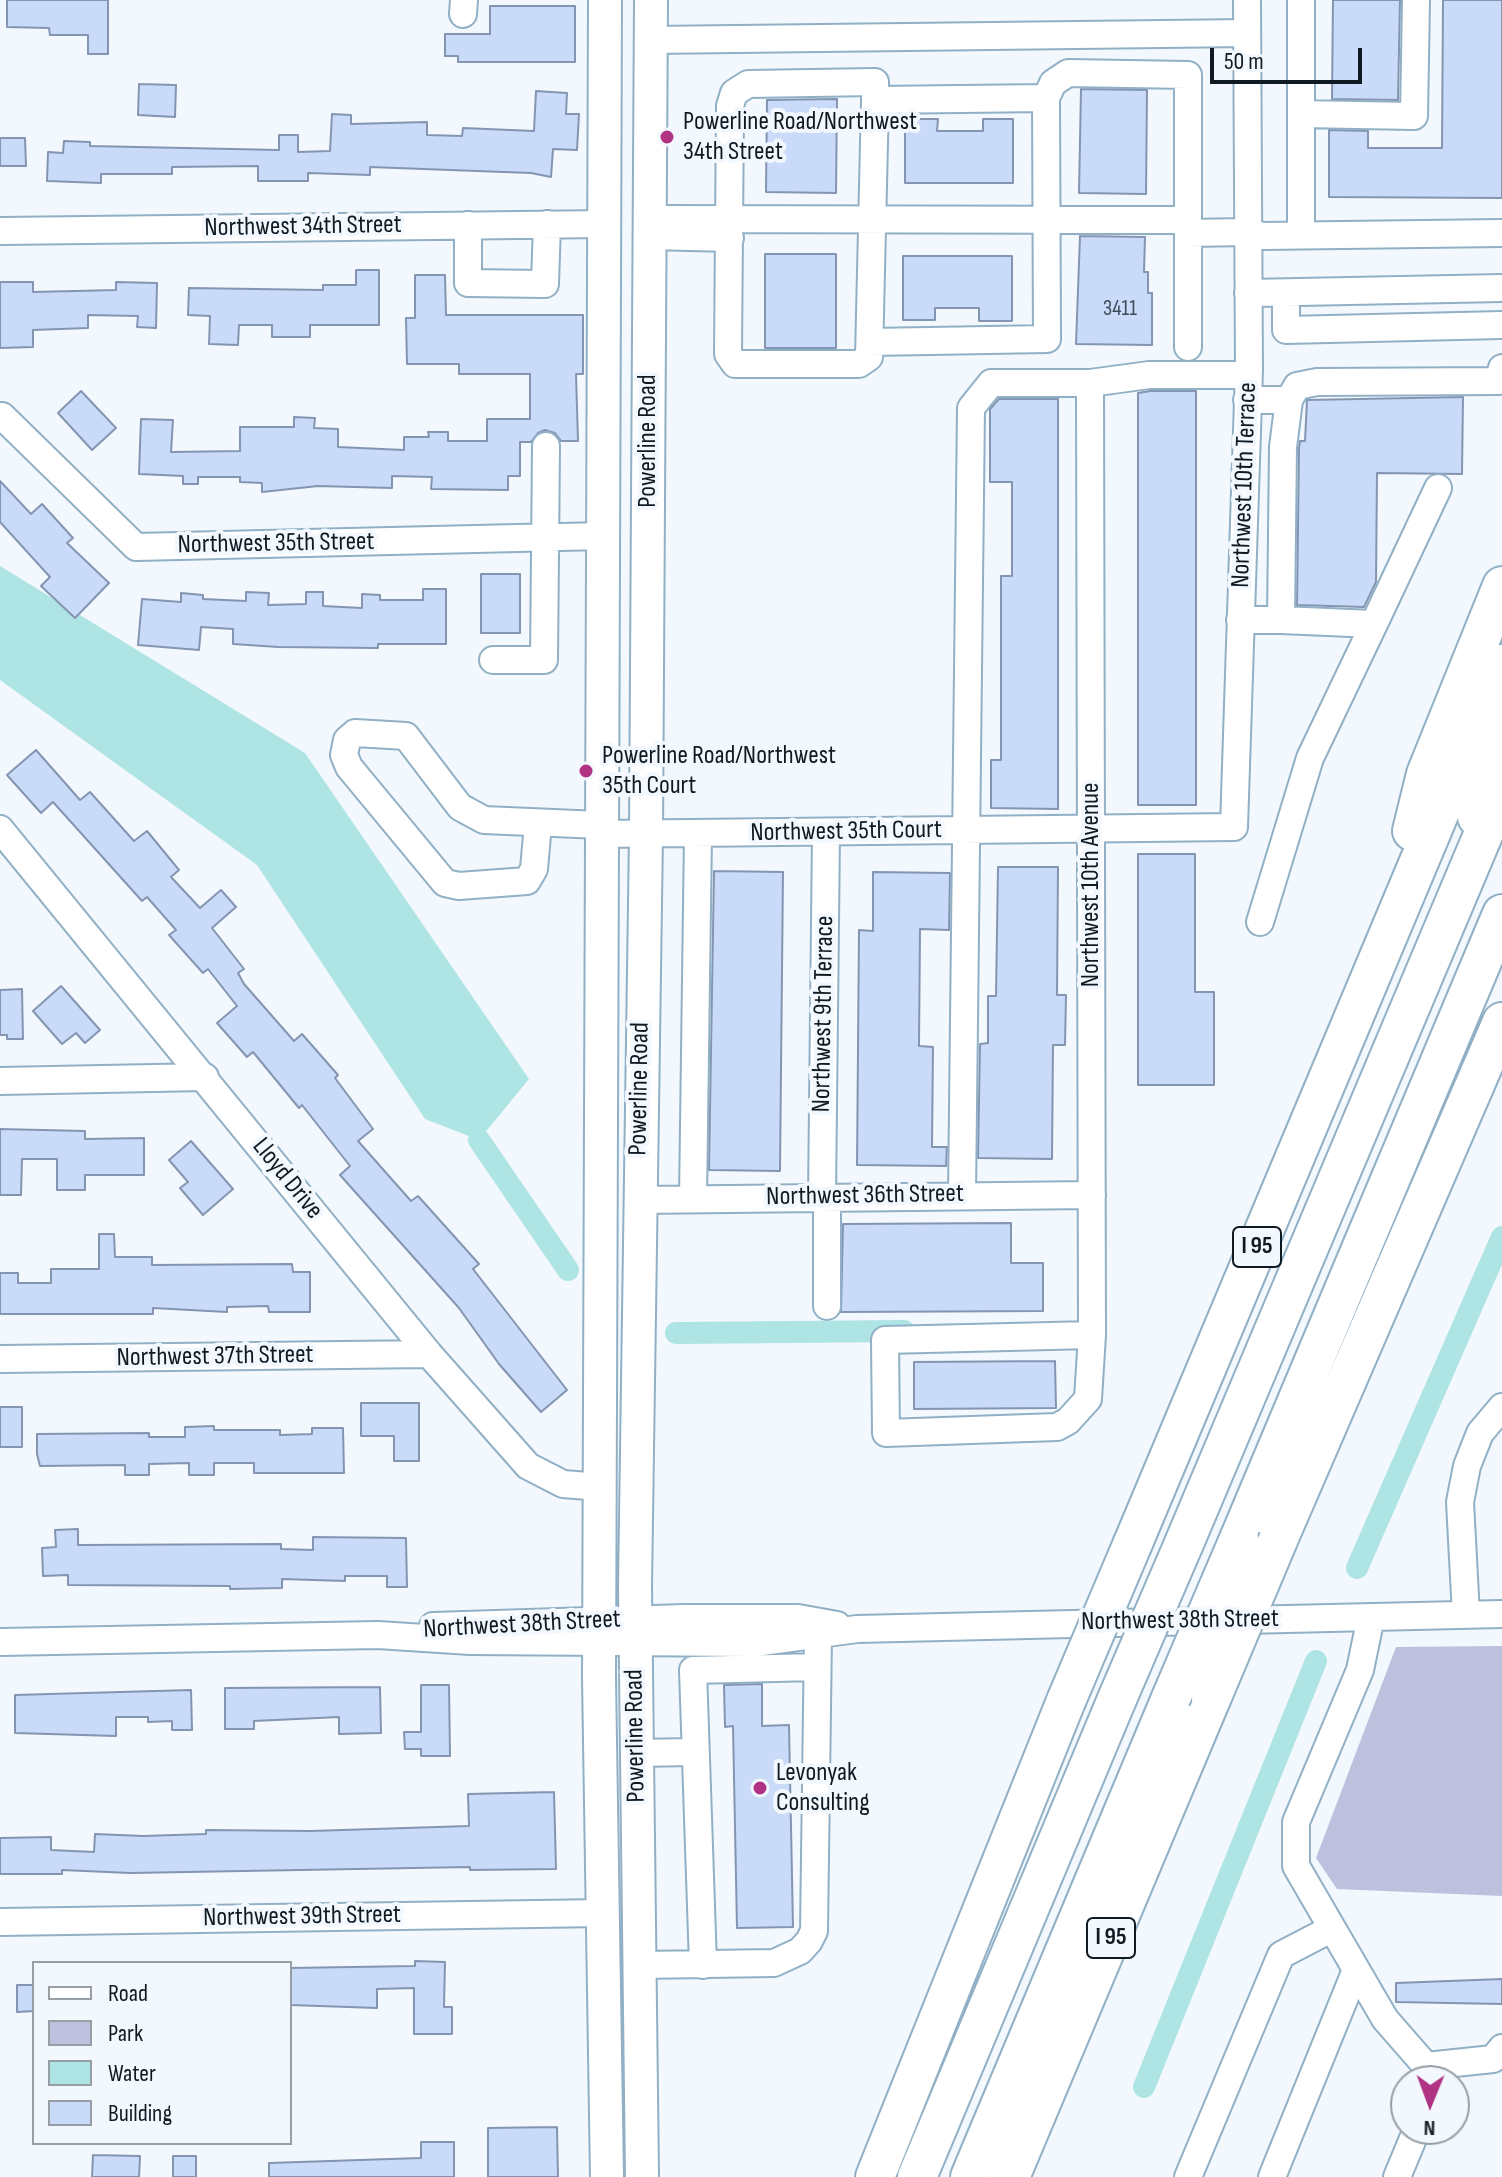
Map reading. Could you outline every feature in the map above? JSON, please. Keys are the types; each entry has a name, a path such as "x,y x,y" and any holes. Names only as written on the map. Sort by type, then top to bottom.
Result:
{"highway":[{"path":"1382,951 1426,774 1502,586"},
{"name":"I 95","path":"875,2177 1066,1701 1502,664"},
{"path":"1456,901 1502,719"},
{"path":"917,2177 1502,790"},
{"path":"970,2177 1502,914"},
{"name":"I 95","path":"1010,2177 1278,1540 1502,1022"}],"main road":[{"name":"Powerline Road","path":"605,0 600,830 600,1631 607,2177"},
{"name":"Powerline Road","path":"642,2177 635,1631 638,1200 646,835 651,0"},
{"path":"605,146 624,196 650,227"},
{"path":"605,224 620,237 629,251 649,304"},
{"path":"607,2136 619,2177"}],"street":[{"name":"Northwest 10th Terrace","path":"1091,827 1234,827 1248,388 1247,0"},
{"path":"1301,0 1301,235"},
{"path":"1301,114 1414,116 1416,0"},
{"path":"651,40 1247,33"},
{"path":"870,342 1047,339 1046,98 1053,83 1068,73 1188,75 1188,347"},
{"path":"875,82 875,100 869,357 859,364 735,364 728,354 730,106 734,93 740,86 875,82"},
{"path":"875,100 1046,98"},
{"path":"650,227 730,227 744,220 1046,219 1248,238 1502,233"},
{"path":"468,225 468,283 545,284 547,224"},
{"name":"Northwest 34th Street","path":"0,231 605,224"},
{"path":"1248,293 1502,288"},
{"path":"1286,293 1286,330 1502,325"},
{"path":"1281,620 1283,447 1289,400 1297,386 1306,383 1498,381 1502,368"},
{"path":"962,1195 971,408 991,383 1090,383 1149,375 1248,388 1289,400"},
{"name":"Northwest 10th Avenue","path":"1090,383 1092,1335 1088,1399 1068,1421 1057,1427 886,1433 885,1340 1092,1335"},
{"name":"Northwest 35th Street","path":"2,416 136,547 603,536"},
{"path":"493,660 544,660 546,446"},
{"path":"1260,922 1310,758 1438,488"},
{"path":"1240,620 1374,624"},
{"name":"Northwest 35th Court","path":"538,824 534,869 527,881 459,886 445,883 349,767 344,755 347,740 355,733 401,734 410,739 460,807 472,816 499,823 538,824 646,835 1091,827"},
{"name":"Lloyd Drive","path":"0,829 429,1354 528,1466 563,1484 601,1487"},
{"name":"Northwest 9th Terrace","path":"826,832 824,1196 827,1306"},
{"path":"693,1199 698,834"},
{"path":"0,1081 205,1077"},
{"name":"Northwest 36th Street","path":"638,1200 1092,1195"},
{"name":"Northwest 37th Street","path":"0,1359 429,1354"},
{"path":"1466,1615 1460,1502 1467,1466 1480,1433 1502,1407"},
{"name":"Northwest 38th Street","path":"635,1631 754,1643 857,1629 1502,1614"},
{"path":"1371,1617 1360,1670 1296,1822 1296,1866 1385,2019 1422,2065"},
{"name":"Northwest 38th Street","path":"0,1642 378,1635 451,1623 635,1631 798,1618 857,1629"},
{"path":"640,1965 774,1963 800,1951 814,1931 818,1635"},
{"path":"703,1965 693,1670 817,1667"},
{"path":"636,1753 694,1752"},
{"name":"Northwest 39th Street","path":"0,1922 603,1913"},
{"path":"1188,2177 1281,1955 1331,1929"},
{"path":"1272,2177 1356,1970"},
{"path":"1466,2065 1493,2059 1502,2048"},
{"path":"1397,2177 1410,2145"}],"green space":[{"path":"1502,1646 1502,1896 1337,1889 1316,1858 1396,1647"}],"water":[{"path":"0,566 305,753 529,1079 479,1140 425,1119 257,865 0,680"}],"building":[{"path":"7,0 108,0 108,54 88,54 88,35 50,35 49,28 7,27"},
{"path":"1333,0 1400,0 1398,100 1332,99"},
{"path":"1443,0 1502,0 1502,198 1329,197 1329,130 1368,131 1368,148 1442,148"},
{"path":"490,6 575,6 575,62 458,62 458,56 445,56 445,34 490,34"},
{"path":"139,84 176,85 175,117 138,115"},
{"path":"1081,89 1147,90 1146,194 1079,193"},
{"path":"536,91 567,93 566,114 579,114 577,150 553,149 551,177 531,173 370,167 370,175 308,173 308,181 258,181 258,166 172,167 172,174 101,174 101,183 47,181 48,152 63,153 64,141 90,142 90,146 279,150 279,135 298,135 298,152 330,151 332,114 351,115 351,124 427,122 427,135 462,136 463,128 534,131"},
{"path":"837,99 836,193 766,192 767,100"},
{"path":"905,119 938,119 937,131 983,131 983,119 1013,119 1013,183 905,183"},
{"path":"0,138 25,138 26,166 0,166"},
{"path":"1080,236 1145,237 1144,272 1148,272 1148,293 1152,293 1152,345 1076,344"},
{"path":"765,254 836,254 836,348 765,348"},
{"path":"903,256 1012,256 1012,321 979,321 979,308 935,308 935,320 903,320"},
{"path":"356,270 379,270 379,325 310,325 310,337 272,337 272,325 239,325 238,345 209,344 210,316 188,315 189,288 323,290 323,285 356,285"},
{"path":"415,275 445,275 446,315 583,315 583,374 576,374 578,441 561,441 555,433 545,430 531,442 520,442 520,476 508,476 508,490 431,489 432,477 392,476 392,488 318,486 262,492 262,483 240,482 240,477 198,477 198,484 183,484 183,476 139,474 141,419 173,420 171,452 240,451 240,427 294,427 294,417 315,418 314,428 338,429 338,447 404,450 404,437 429,437 428,432 448,432 448,441 487,441 487,419 530,419 530,374 459,374 459,364 407,364 406,318 415,318"},
{"path":"0,282 33,282 33,292 116,290 116,282 157,283 156,328 137,327 138,316 88,315 88,328 33,330 33,347 0,348"},
{"path":"81,391 116,428 92,450 58,413"},
{"path":"1196,391 1196,805 1138,805 1138,393"},
{"path":"1463,397 1462,474 1377,473 1376,582 1364,607 1297,605 1299,448 1300,441 1305,441 1307,400"},
{"path":"999,399 1058,399 1058,809 991,808 991,760 1001,760 1001,576 1012,576 1012,482 990,482 990,409"},
{"path":"0,481 31,514 42,504 73,538 67,543 109,583 75,618 41,586 50,577 0,522"},
{"path":"481,574 520,574 520,633 481,633"},
{"path":"423,589 446,589 446,644 378,644 378,648 233,644 233,629 201,627 199,650 138,645 142,599 181,602 181,593 203,595 203,599 246,601 246,592 269,593 268,605 306,604 306,592 323,592 323,606 362,608 362,594 380,595 380,600 423,600"},
{"path":"36,750 80,800 90,792 134,841 147,831 179,870 171,877 200,908 221,890 236,907 212,928 244,969 238,973 244,984 294,1041 302,1034 338,1075 335,1078 373,1129 358,1141 411,1201 418,1196 479,1264 473,1269 567,1390 541,1412 499,1364 459,1308 340,1175 350,1166 302,1105 299,1108 253,1052 247,1057 217,1023 237,1006 208,969 203,973 169,935 176,930 147,897 142,901 53,802 41,813 7,775"},
{"path":"1138,854 1195,854 1195,992 1214,992 1214,1085 1138,1085"},
{"path":"998,867 1058,867 1057,995 1066,995 1065,1045 1053,1045 1052,1159 978,1158 980,1044 988,1043 988,996 996,996"},
{"path":"714,871 783,872 780,1171 709,1170"},
{"path":"873,872 950,873 949,930 920,929 919,1046 933,1047 932,1147 947,1147 946,1166 857,1165 859,930 873,931"},
{"path":"61,986 100,1030 85,1043 76,1033 62,1044 33,1011"},
{"path":"22,989 23,1039 7,1039 7,1035 0,1035 0,990"},
{"path":"0,1129 85,1131 85,1139 144,1138 144,1175 85,1175 85,1190 57,1190 57,1159 22,1159 21,1195 0,1195"},
{"path":"191,1141 233,1189 203,1215 180,1188 188,1182 169,1160"},
{"path":"1011,1223 1011,1263 1043,1263 1043,1311 841,1312 843,1224"},
{"path":"99,1234 114,1234 115,1257 152,1257 152,1265 292,1264 293,1272 310,1272 310,1312 269,1312 268,1306 227,1307 227,1312 153,1308 153,1314 0,1314 0,1273 18,1273 18,1283 51,1283 51,1269 99,1269"},
{"path":"1055,1361 1056,1408 914,1409 914,1362"},
{"path":"361,1403 419,1403 419,1461 394,1461 394,1436 361,1436"},
{"path":"0,1407 22,1407 22,1447 0,1447"},
{"path":"214,1426 214,1430 280,1430 280,1435 312,1434 312,1428 343,1428 344,1473 254,1473 254,1463 214,1463 214,1475 189,1475 189,1463 149,1464 149,1475 125,1475 125,1465 40,1466 37,1454 37,1434 149,1433 149,1437 185,1437 185,1427"},
{"path":"78,1529 78,1545 281,1544 281,1549 313,1550 313,1537 406,1538 407,1587 387,1587 387,1576 345,1576 345,1581 282,1579 282,1588 230,1589 230,1586 68,1585 68,1575 43,1576 42,1548 56,1547 55,1530"},
{"path":"762,1684 762,1726 789,1725 793,1927 737,1928 733,1726 725,1727 724,1685"},
{"path":"421,1685 449,1685 450,1756 421,1756 421,1749 405,1749 404,1732 421,1732"},
{"path":"380,1687 381,1733 339,1734 339,1717 254,1721 254,1729 225,1729 225,1688"},
{"path":"191,1690 192,1730 172,1730 172,1721 148,1722 148,1717 116,1717 116,1736 15,1733 15,1695"},
{"path":"554,1792 556,1869 470,1870 470,1867 130,1873 62,1870 62,1874 0,1874 0,1838 51,1837 51,1850 94,1852 95,1834 143,1836 206,1834 206,1830 311,1831 469,1826 468,1794"},
{"path":"415,1961 445,1962 444,2007 452,2007 452,2034 414,2034 414,1988 377,1989 377,2008 292,2005 292,1968 415,1966"},
{"path":"1502,1979 1502,2004 1396,2002 1396,1983"},
{"path":"17,1985 32,1985 32,2011 17,2012"},
{"path":"557,2127 558,2177 488,2177 488,2128"},
{"path":"421,2142 454,2142 454,2177 269,2177 269,2163 421,2158"},
{"path":"93,2155 140,2156 139,2177 92,2177"},
{"path":"173,2156 196,2156 196,2177 173,2177"}],"waterway":[{"path":"479,1140 568,1270"},
{"path":"1357,1568 1502,1237"},
{"path":"676,1333 904,1331"},
{"path":"1144,2087 1316,1661"}],"place":[{"name":"Powerline Road/Northwest 34th Street","path":"667,137"},
{"name":"Powerline Road/Northwest 35th Court","path":"586,771"},
{"name":"Levonyak Consulting","path":"760,1788"}]}
